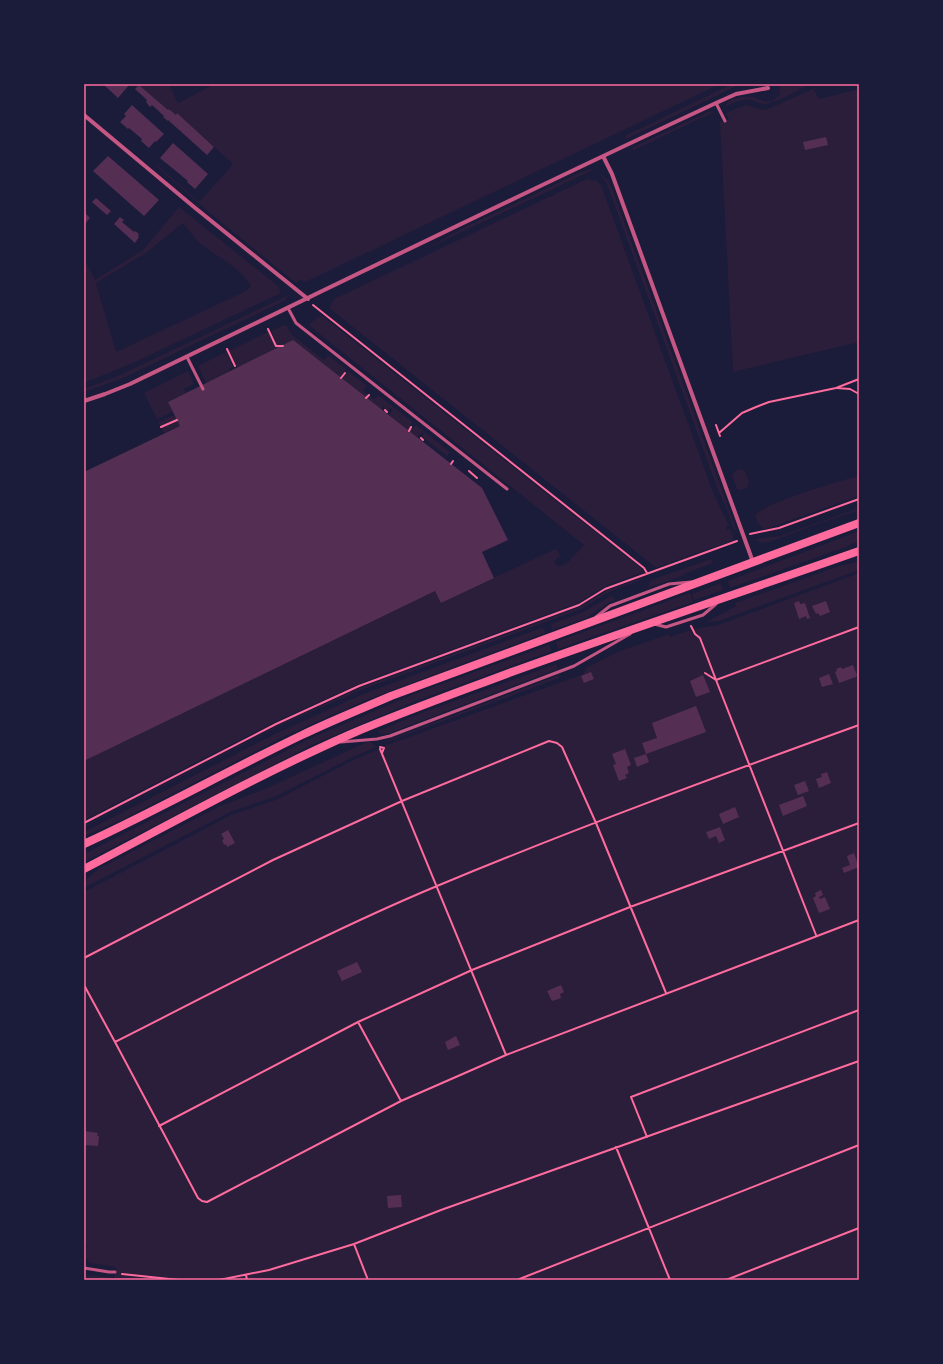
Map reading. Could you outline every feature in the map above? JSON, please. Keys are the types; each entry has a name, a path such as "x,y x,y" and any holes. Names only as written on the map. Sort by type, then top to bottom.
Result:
{"main road":[{"path":"84,844 127,825 302,735 351,713 405,691 859,523"},
{"path":"84,869 278,769 332,743 408,711 648,623 859,551"}],"street":[{"path":"84,401 130,384 308,299 468,220 716,103 736,94 768,88"},
{"path":"84,115 194,207 308,299"},
{"path":"603,156 612,174 754,563"}],"lane":[{"path":"716,103 725,121"},
{"path":"288,308 296,323 507,490"},
{"path":"187,357 203,389"},
{"path":"332,743 377,739 390,736 574,666 648,623"},
{"path":"84,1268 115,1272"}],"path":[{"path":"308,299 321,312 644,568 647,573"},
{"path":"268,329 276,346 284,346"},
{"path":"227,349 235,366"},
{"path":"341,378 345,373"},
{"path":"719,433 742,413 756,406 836,388 859,379"},
{"path":"836,388 850,389 859,394"},
{"path":"366,398 369,395"},
{"path":"161,427 177,420"},
{"path":"716,425 720,436"},
{"path":"408,431 411,427"},
{"path":"469,471 477,478"},
{"path":"749,534 779,528 859,499"},
{"path":"84,823 276,724 345,692 579,605 605,589 739,540"},
{"path":"691,626 694,634 700,638 816,936"},
{"path":"716,680 859,627"},
{"path":"705,673 716,680"},
{"path":"116,1042 316,941 436,886 596,823 859,725"},
{"path":"84,958 273,860 402,801 549,741 557,743 562,747 596,823 666,993"},
{"path":"380,748 384,748 382,754 506,1055"},
{"path":"159,1126 358,1022 472,970 630,907 859,823"},
{"path":"84,985 116,1042 198,1198 207,1202 401,1101 506,1055 859,920"},
{"path":"646,1137 631,1097 859,1010"},
{"path":"358,1022 401,1101"},
{"path":"219,1280 269,1270 354,1244 441,1210 859,1061"},
{"path":"517,1280 859,1145"},
{"path":"616,1147 670,1280"},
{"path":"726,1280 859,1228"},
{"path":"354,1244 368,1280"},
{"path":"115,1272 179,1280"},
{"path":"246,1275 247,1280"}],"shaded area":[{"path":"169,84 178,103 211,86 210,84 720,84 314,278 304,282 300,280 296,283 210,213 155,165 156,164 198,201 201,200 233,164 177,113 176,115 169,109 168,110 139,85"},
{"path":"732,84 741,84 626,139 625,136"},
{"path":"780,84 805,84 805,86 798,91 767,104 761,104 752,100 745,100 738,101 725,107 726,104 732,99 744,96 756,98 766,102 772,101 780,94"},
{"path":"811,84 819,99 859,89 859,342 733,372 720,122 729,120 726,113 743,106 747,105 762,110 768,109 813,89"},
{"path":"710,111 714,112 634,150 631,148"},
{"path":"588,170 593,170 424,250 463,228"},
{"path":"600,173 610,183 736,529 734,530 727,509 718,490 607,184"},
{"path":"587,179 597,181 601,185 713,492 729,526 726,527 727,530 730,529 734,540 658,567 655,567 329,308 334,299"},
{"path":"179,207 278,286 281,293 135,362 84,383 84,259 95,280 143,250","holes":["183,223 201,244 235,268 251,286 246,291 116,352 96,283 146,253"]},
{"path":"289,295 284,301 123,378 84,392 84,389 120,375"},
{"path":"321,315 642,569 643,572 604,587 578,603 359,684 275,722 84,820 84,761 435,591 441,603 555,549 560,555 554,561 558,567 567,563 584,545 311,327 309,324"},
{"path":"286,325 292,335 324,360 328,355 346,369 344,373 346,374 348,371 367,386 363,391 374,399 378,395 413,422 410,426 413,428 416,425 450,452 447,456 422,437 424,434 422,432 417,437 389,415 393,410 391,408 388,410 383,407 381,409 237,368 229,351 268,332 273,342 276,341 271,331"},
{"path":"226,352 233,367 229,369 230,371 206,383 198,366"},
{"path":"188,371 194,384 184,389 186,393 168,402 173,412 157,419 144,393"},
{"path":"174,415 180,426 164,433 158,422"},
{"path":"741,469 745,471 749,482 747,488 741,490 737,489 732,476 736,470"},
{"path":"859,476 859,496 766,529 758,523 755,516 762,510 787,499 820,487"},
{"path":"859,508 859,510 769,542 760,543 755,539 780,536"},
{"path":"859,531 859,541 730,588 728,581"},
{"path":"711,559 713,563 648,588 651,580"},
{"path":"859,561 859,570 719,621 706,622 736,606 735,603 836,567"},
{"path":"859,573 859,1280 84,1280 84,1277 88,1275 114,1278 116,1267 90,1263 85,1257 87,1244 84,1244 84,892 231,815 278,799 355,759 384,746 584,674 586,668 620,651 669,634 670,637 690,630 693,635 696,634 694,629 718,625"},
{"path":"642,578 643,579 607,593 581,609 361,690 277,727 84,827 277,726 360,688 580,607 606,591"},
{"path":"721,583 723,590 694,600 692,594"},
{"path":"690,593 693,602 558,649 556,642"},
{"path":"611,596 616,600 610,602 586,618 552,630 552,624 583,612"},
{"path":"541,628 544,629 545,633 366,700 283,737 124,819 84,836 84,832 279,732 363,694"},
{"path":"549,645 552,651 416,701 314,744 84,862 84,854 311,738 414,694"},
{"path":"556,664 558,669 387,734 381,734 378,731 421,713"},
{"path":"559,675 559,678 384,743 386,741"},
{"path":"367,742 371,742 376,747 353,757 277,796 230,812 84,888 84,881 100,868 218,807 267,788"}],"building":[{"path":"103,84 130,84 118,98"},
{"path":"139,85 168,110 169,109 176,115 177,113 214,147 207,155 163,117 164,116 152,105 150,107 146,102 147,100 135,89"},
{"path":"132,105 164,134 149,148 141,141 142,139 120,122 126,116 124,114"},
{"path":"826,137 828,145 805,150 803,142"},
{"path":"173,143 208,174 195,189 187,182 188,181 160,158"},
{"path":"108,156 159,200 144,216 93,171"},
{"path":"96,198 111,211 107,215 92,202"},
{"path":"84,212 90,218 84,225"},
{"path":"120,217 124,220 122,222 134,232 135,231 139,234 139,237 135,243 114,224"},
{"path":"293,340 482,488 508,540 482,552 494,578 441,603 435,591 84,761 84,472 180,426 168,402"},
{"path":"799,601 800,604 805,603 810,618 807,619 806,616 799,619 794,603"},
{"path":"826,601 830,612 820,616 818,613 816,614 812,606"},
{"path":"853,665 857,675 856,677 839,683 835,672 837,671 836,669 841,667 842,669"},
{"path":"591,672 594,679 584,683 581,676"},
{"path":"829,674 833,684 822,687 819,678"},
{"path":"703,675 710,692 696,697 690,681"},
{"path":"696,706 706,732 646,754 642,743 657,738 652,723"},
{"path":"625,749 631,765 627,767 629,773 625,775 627,778 619,781 613,765 616,764 612,754"},
{"path":"646,754 649,762 637,767 634,758"},
{"path":"827,772 831,783 819,788 816,779 822,777 821,774"},
{"path":"805,781 809,791 798,795 794,785"},
{"path":"803,796 807,806 783,816 779,805"},
{"path":"735,807 739,817 723,824 719,814"},
{"path":"720,827 725,840 719,843 716,836 709,839 706,832"},
{"path":"228,830 235,843 227,847 226,844 224,845 222,840 224,839 221,834"},
{"path":"854,853 859,867 844,873 842,868 850,865 847,856"},
{"path":"821,890 823,895 819,897 820,899 825,897 830,909 819,913 813,898 816,896 815,893"},
{"path":"357,962 362,972 342,981 337,971"},
{"path":"561,985 564,992 560,994 561,998 552,1001 547,991"},
{"path":"456,1036 460,1045 448,1050 445,1042"},
{"path":"84,1131 98,1133 98,1146 84,1145"},
{"path":"401,1195 402,1207 388,1208 387,1196"}]}
